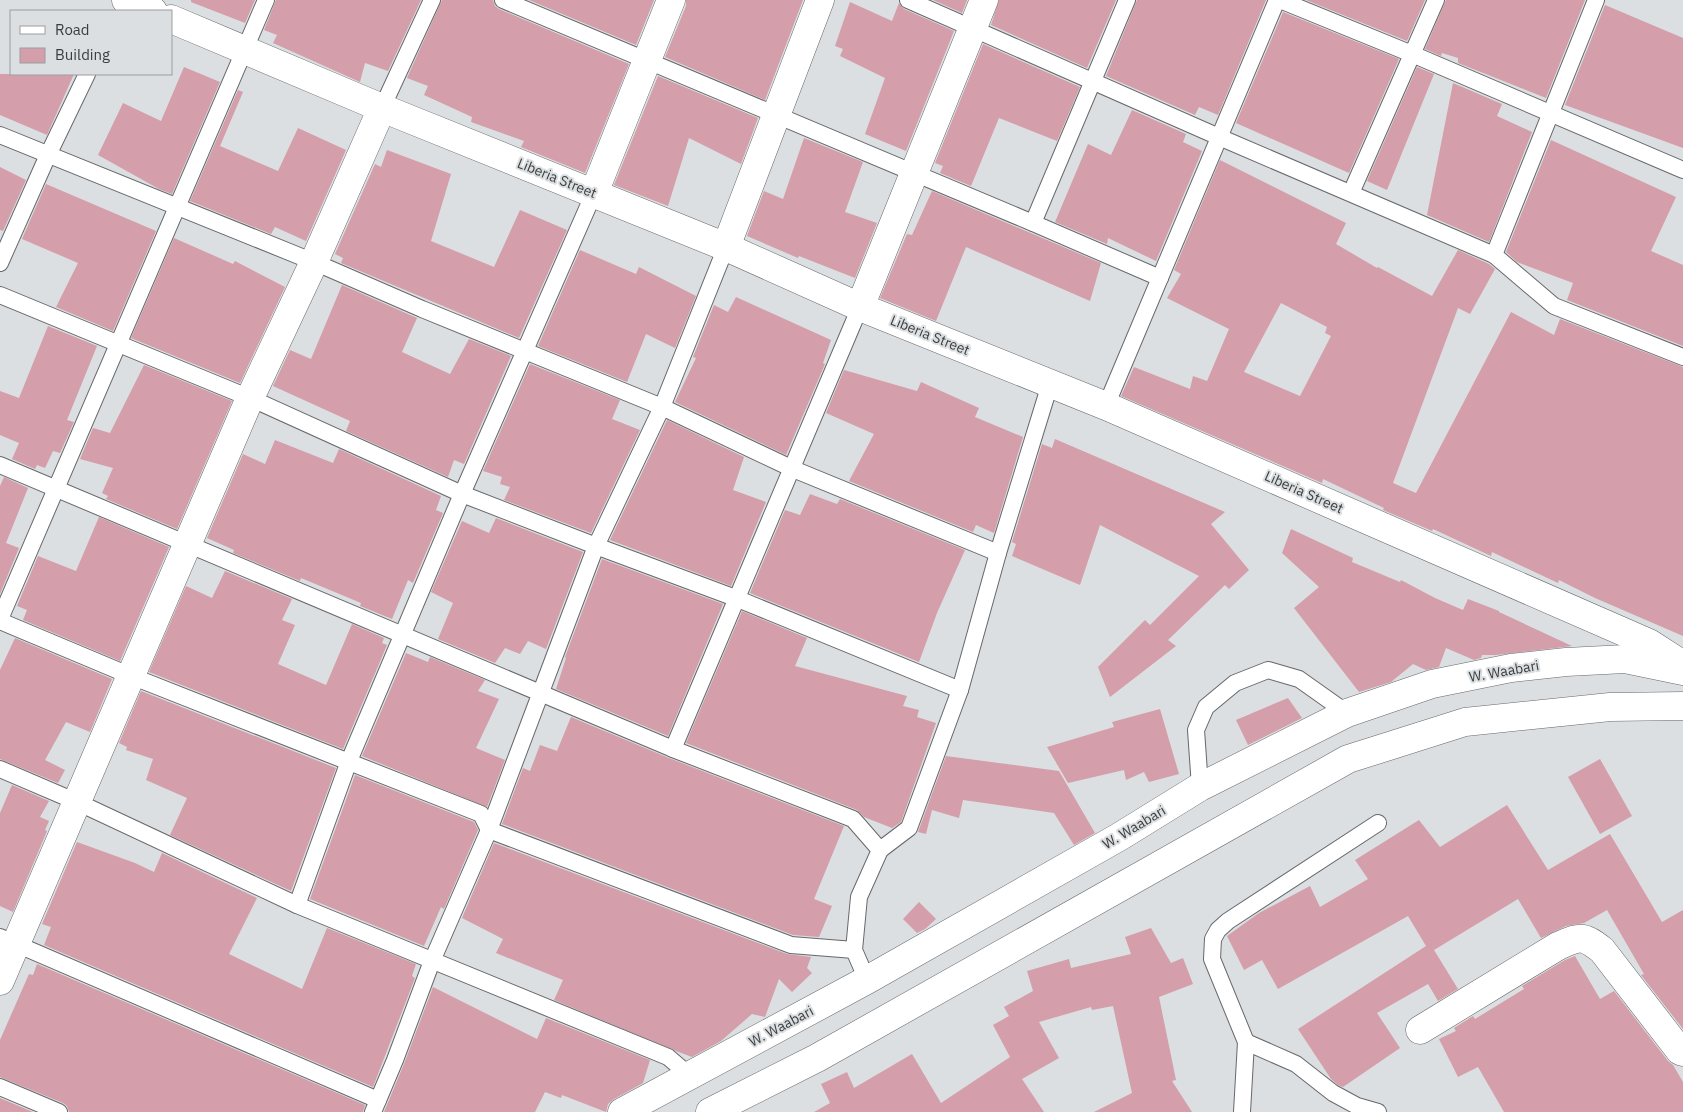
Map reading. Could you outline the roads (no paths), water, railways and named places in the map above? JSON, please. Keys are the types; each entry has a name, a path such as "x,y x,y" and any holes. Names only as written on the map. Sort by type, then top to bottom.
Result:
{"street":[{"path":"126,0 151,10"},
{"path":"594,193 671,0"},
{"path":"726,247 820,0"},
{"path":"860,307 984,0"},
{"name":"Liberia Street","path":"172,19 382,108 726,247 860,307 1106,406 1649,642 1683,665"},
{"path":"0,982 8,940 77,802 250,398 314,262 382,108"},
{"name":"W. Waabari","path":"622,1112 867,980 1110,842 1200,787 1347,713 1432,684 1511,668 1566,662 1625,659 1683,671"},
{"path":"710,1112 817,1058 1348,759 1465,722 1610,707 1683,706"},
{"path":"1420,1030 1558,946 1578,938 1589,940 1602,950 1667,1036 1683,1052"}],"lane":[{"path":"266,0 0,620 131,676 481,814 489,830 791,945 854,950"},
{"path":"382,108 432,0"},
{"path":"503,0 1160,278"},
{"path":"908,0 1219,137 1494,255 1554,306 1683,357"},
{"path":"1033,223 1127,0"},
{"path":"1106,406 1279,0 1412,54 1683,170"},
{"path":"1351,193 1436,0"},
{"path":"1494,255 1596,0"},
{"path":"0,263 48,155 87,75"},
{"path":"0,135 314,262 524,352 662,407 793,469 998,553"},
{"path":"297,905 349,761 462,494 594,193"},
{"path":"8,940 376,1106 432,960 489,830 596,546 662,407 726,247"},
{"path":"0,294 250,398 462,494 738,598 960,690"},
{"path":"673,749 860,307"},
{"path":"867,980 854,950 859,898 880,850 909,828 960,690 998,553 1050,384"},
{"path":"0,465 673,749 853,819 880,850"},
{"path":"1200,787 1196,730 1206,707 1236,683 1268,670 1299,679 1347,713"},
{"path":"0,769 77,802 297,905 668,1057 689,1075"},
{"path":"1242,1112 1246,1042 1212,958 1212,939 1228,921 1378,823"},
{"path":"1246,1042 1296,1064 1352,1109 1378,1112"},
{"path":"0,1088 59,1112"}]}
